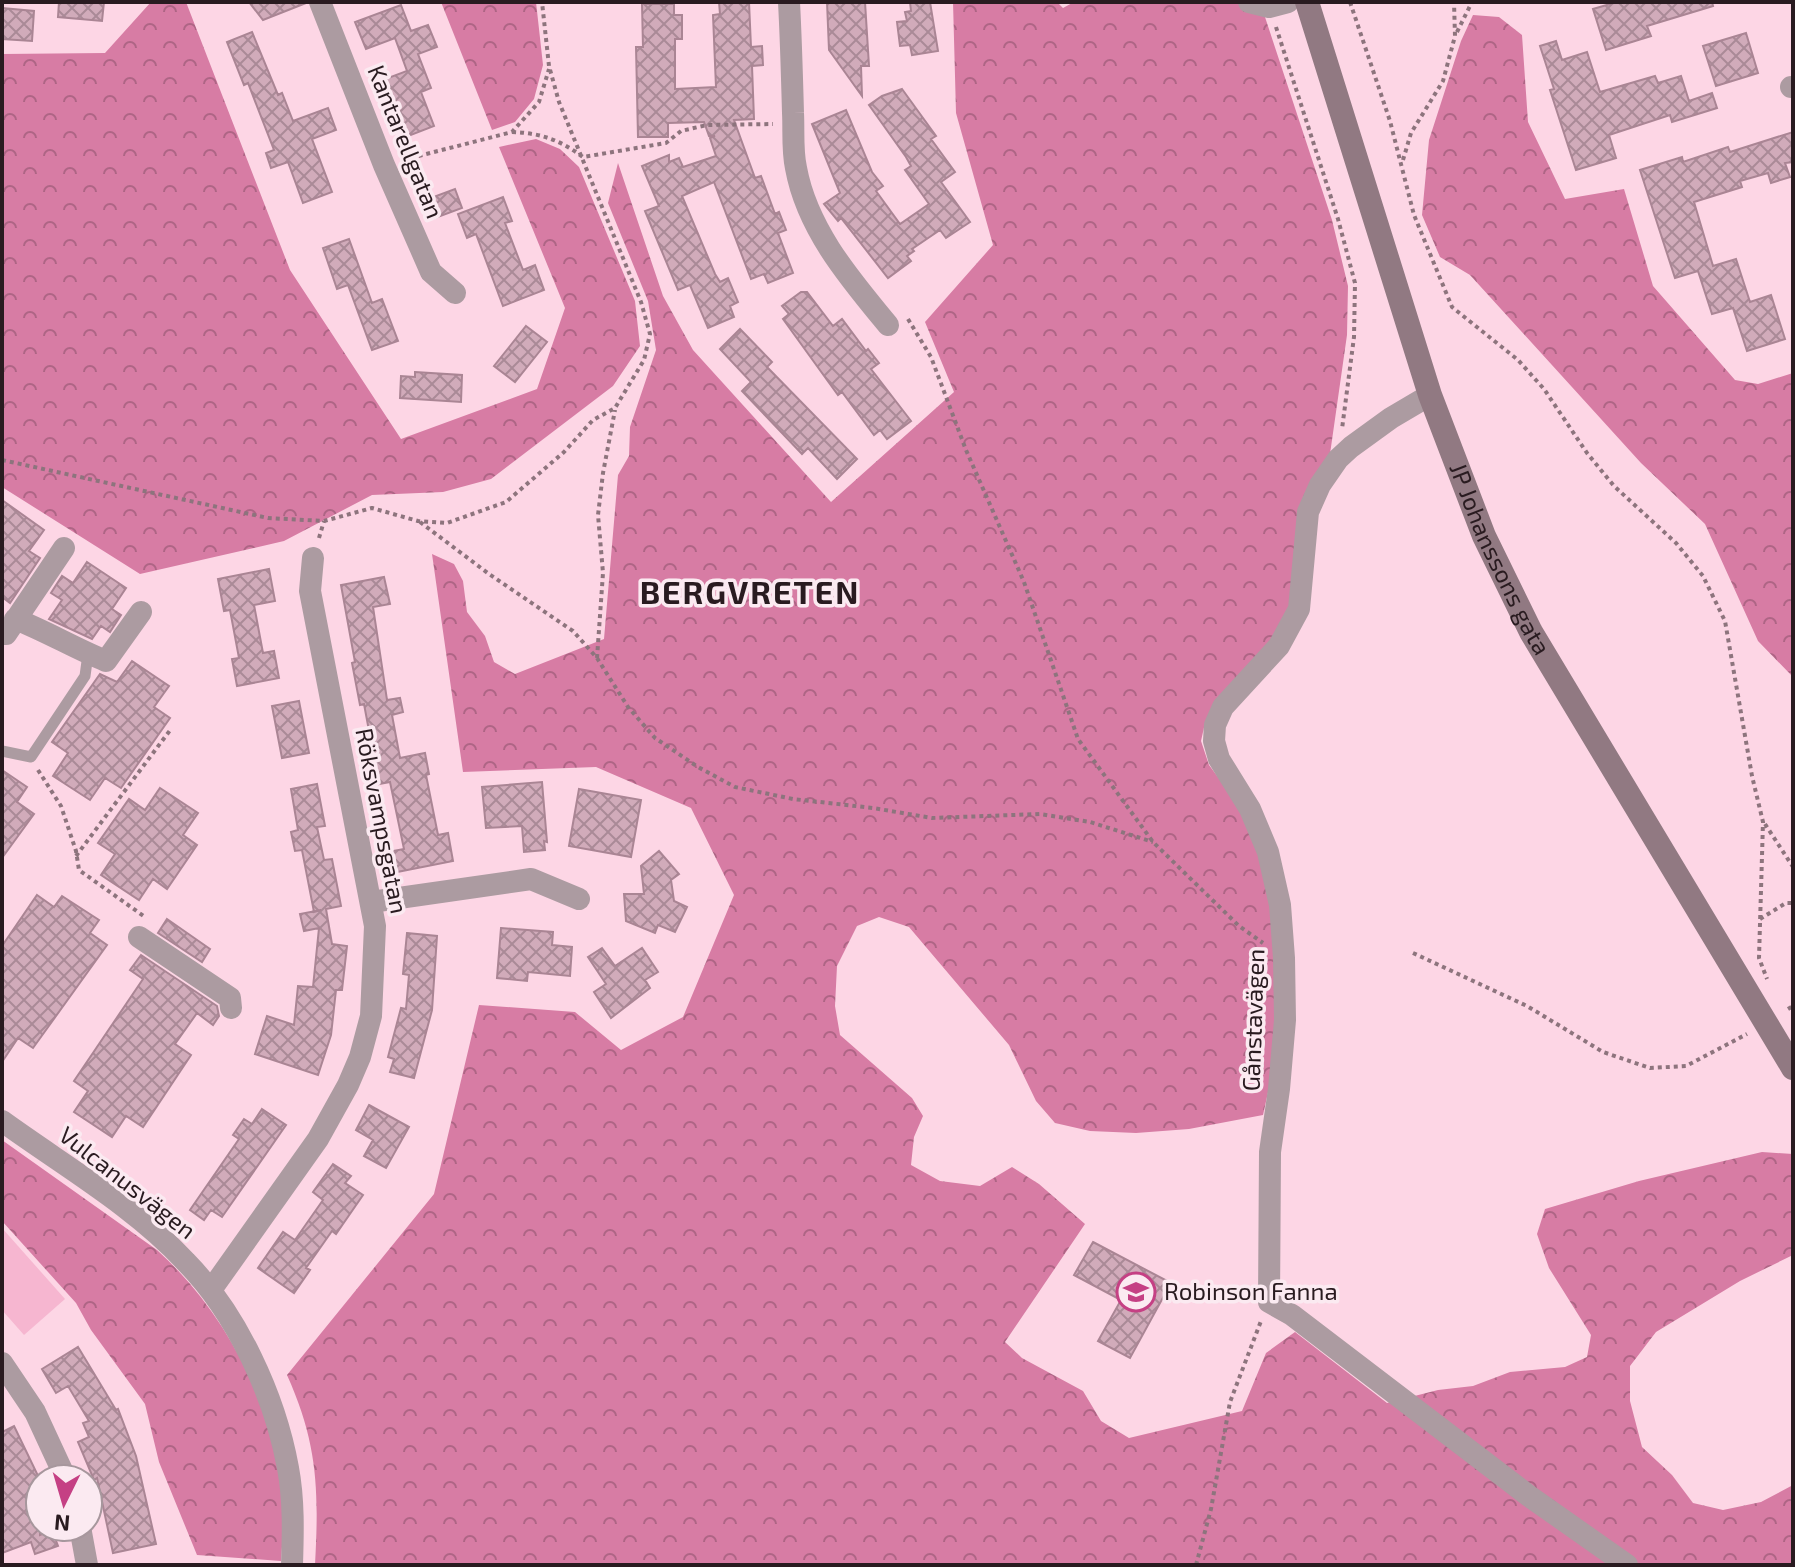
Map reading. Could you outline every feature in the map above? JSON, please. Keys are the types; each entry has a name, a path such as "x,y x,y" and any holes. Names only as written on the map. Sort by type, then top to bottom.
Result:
{"street":[{"name":"Kantarellgatan","path":"320,2 384,165 431,272 455,293"},
{"path":"789,2 796,166 813,218 853,283 896,320"},
{"name":"JP Johanssons gata","path":"1307,2 1430,395 1484,536 1531,632 1793,1068"},
{"name":"Gånstavägen","path":"1269,1302 1270,1152 1285,1020 1280,905 1268,852 1250,809 1219,759 1214,741 1215,725 1223,707 1279,646 1299,609 1308,512 1320,485 1338,459 1351,447 1430,395"},
{"path":"64,548 8,626 106,661 141,612"},
{"name":"Röksvampsgatan","path":"211,1290 318,1139 348,1085 360,1057 371,1016 375,926 310,591 313,558"},
{"path":"371,902 531,879 579,899"},
{"path":"146,929 230,998 231,1008"},
{"name":"Vulcanusvägen","path":"2,1121 143,1224 186,1262 211,1290 250,1357 279,1431 288,1467 293,1509 292,1565"},
{"path":"1269,1302 1292,1315 1529,1496 1627,1565"},
{"path":"2,1363 35,1412 59,1463"},
{"path":"83,1543 87,1565"}],"lane":[{"path":"2,751 31,757 85,676 88,654"}],"path":[{"path":"542,2 549,66 559,102 641,302 650,334 644,360 615,408 603,473 598,515 603,573 597,658"},
{"path":"1350,2 1402,163 1414,215 1452,307 1518,360 1544,389 1587,453 1614,486 1676,543 1703,576 1725,621 1763,822 1759,958 1768,981"},
{"path":"1454,2 1455,36"},
{"path":"1402,163 1411,133 1443,81 1455,36 1472,2"},
{"path":"1269,4 1338,219 1355,283 1354,337 1338,459"},
{"path":"512,132 539,102 549,66"},
{"path":"384,165 512,132 537,133 562,142 583,157 666,143 681,131 707,125 794,123"},
{"path":"896,320 931,357 966,450 1024,582 1078,739 1153,842 1239,926 1284,958"},
{"path":"2,460 268,518 324,521 372,508 418,521 447,523 506,502 564,452 593,420 615,408"},
{"path":"418,521 573,631 597,658 628,707 655,738 735,787 793,799 932,818 1040,814 1090,822 1153,842"},
{"path":"75,858 171,729"},
{"path":"31,757 61,806 79,870 146,929"},
{"path":"1763,822 1793,867"},
{"path":"1760,919 1778,907 1793,903"},
{"path":"1413,953 1527,1006 1603,1052 1650,1068 1686,1066 1748,1033"},
{"path":"1196,1565 1211,1509 1230,1402 1269,1302"}],"green space":[{"path":"151,2 186,2 290,270 401,439 537,389 565,308 499,147 536,139 560,149 579,167 635,301 640,346 613,386 491,479 443,492 372,495 284,541 140,574 2,487 2,54 105,53"},
{"path":"441,2 536,2 543,65 534,99 515,122 492,130"},
{"path":"953,2 1057,2 1063,8 1074,2 1235,2 1265,17 1332,220 1348,286 1347,335 1329,461 1292,607 1273,639 1205,723 1201,741 1209,765 1243,811 1259,853 1273,906 1275,1019 1269,1088 1263,1115 1189,1129 1136,1133 1090,1131 1055,1123 1036,1101 1009,1045 909,927 879,917 857,926 837,966 835,1006 840,1035 912,1098 923,1116 914,1137 911,1165 940,1181 980,1186 1012,1167 1039,1184 1085,1224 1005,1342 1022,1358 1083,1391 1101,1421 1129,1438 1242,1411 1266,1353 1295,1332 1387,1403 1438,1390 1473,1386 1510,1372 1565,1367 1587,1357 1591,1335 1549,1268 1537,1234 1545,1209 1639,1181 1762,1152 1793,1154 1793,1255 1740,1281 1656,1332 1630,1366 1630,1401 1642,1447 1672,1475 1693,1503 1723,1510 1761,1502 1793,1485 1793,1565 315,1565 317,1513 311,1446 287,1375 434,1194 479,1005 575,1012 621,1050 683,1017 734,895 691,808 596,767 463,772 432,554 454,564 463,581 467,612 485,636 494,662 515,674 604,639 618,475 629,456 630,427 656,350 648,301 608,203 618,163 663,296 693,350 831,502 954,392 925,322 993,245 956,113"},
{"path":"1473,15 1499,17 1522,35 1528,122 1565,199 1624,189 1653,286 1735,380 1758,384 1793,373 1793,677 1758,641 1705,524 1641,463 1470,275 1440,257 1422,215 1429,140 1461,41"},
{"path":"2,1140 157,1250 183,1276 227,1336 246,1369 272,1439 283,1512 281,1561 197,1555 159,1462 145,1404 91,1330 76,1303 2,1221"}],"shaded area":[{"path":"2,1228 65,1299 24,1335 2,1310"}],"building":[{"path":"59,2 104,2 102,21 58,17"},
{"path":"249,2 306,2 306,3 263,20"},
{"path":"719,2 749,2 751,47 762,46 763,65 752,66 754,119 734,120 755,178 761,176 775,214 779,212 786,230 778,233 793,273 768,283 764,274 751,279 714,182 682,196 715,274 720,282 728,278 738,302 730,306 734,317 708,328 690,285 678,290 645,211 659,206 642,166 669,155 669,162 679,158 683,167 716,156 710,138 715,136 709,136 704,122 668,123 668,137 638,137 636,47 643,47 642,4 674,4 674,15 682,15 682,39 675,39 675,89 716,87 713,15 720,14"},
{"path":"827,2 865,2 869,66 861,66 862,96 829,50"},
{"path":"910,2 930,2 938,51 912,55 910,45 900,46 897,22 907,21 905,12 911,11"},
{"path":"1617,2 1712,2 1713,6 1647,26 1651,36 1606,50 1593,9"},
{"path":"401,5 411,31 428,25 437,47 418,54 431,88 421,92 434,126 403,138 380,81 407,71 395,38 366,49 355,22"},
{"path":"2,8 34,11 32,41 2,39"},
{"path":"252,32 278,95 282,93 293,121 328,108 336,130 312,139 332,192 303,203 288,162 271,168 266,153 274,150 248,83 244,85 227,42"},
{"path":"1746,33 1758,73 1716,86 1703,46"},
{"path":"1556,41 1562,60 1587,52 1600,92 1655,76 1658,83 1681,76 1689,101 1712,93 1717,108 1672,122 1670,115 1609,135 1616,158 1576,170 1550,90 1554,89 1540,46"},
{"path":"902,89 936,136 931,139 955,172 941,182 970,222 946,238 940,230 912,249 914,251 907,256 911,261 888,278 841,218 838,221 824,204 840,193 812,124 846,110 872,172 883,186 876,191 900,224 929,204 905,170 911,166 906,157 869,105 882,96"},
{"path":"1793,132 1793,162 1785,163 1790,177 1771,183 1768,173 1740,181 1742,187 1694,202 1713,266 1736,259 1750,302 1771,295 1785,339 1747,351 1733,308 1712,314 1698,271 1675,278 1640,170 1682,157 1683,162 1728,147 1730,152"},
{"path":"455,189 462,208 435,218 428,199"},
{"path":"503,197 512,221 505,223 523,270 535,265 544,290 503,306 476,234 467,238 458,214"},
{"path":"349,239 372,303 382,299 398,341 372,350 348,285 337,289 323,248"},
{"path":"801,292 807,292 833,326 842,319 879,363 871,369 911,421 887,439 880,430 874,435 842,392 838,395 783,319 789,314 782,306"},
{"path":"526,326 547,342 515,382 494,366"},
{"path":"740,329 772,362 767,367 857,459 837,479 808,448 802,454 742,391 751,382 720,349"},
{"path":"415,372 462,375 461,402 400,398 401,376 415,377"},
{"path":"2,500 44,530 29,551 40,558 10,603 2,597"},
{"path":"87,562 126,588 112,609 121,615 110,632 101,626 92,639 49,619 62,600 51,593 62,576 73,583"},
{"path":"269,569 275,601 254,605 263,653 274,651 279,678 237,686 232,659 239,658 230,610 224,611 218,579"},
{"path":"384,577 390,604 373,607 387,700 400,698 403,712 392,715 400,758 425,753 429,774 426,775 438,835 448,833 453,861 397,872 393,851 404,849 390,782 379,784 364,704 360,705 341,585"},
{"path":"132,661 169,686 154,707 170,718 121,788 105,778 90,800 53,776 68,753 52,742 100,674 117,682"},
{"path":"299,701 309,753 282,758 272,706"},
{"path":"2,770 27,787 17,802 34,814 2,858"},
{"path":"542,782 545,850 524,852 522,826 486,828 482,787"},
{"path":"317,784 325,826 317,827 324,860 332,859 341,906 326,909 332,944 347,946 342,990 336,990 331,1035 318,1075 255,1054 267,1016 294,1025 298,986 313,987 319,928 304,931 300,914 314,911 302,850 295,851 291,832 298,830 291,789"},
{"path":"160,788 198,813 183,835 197,845 167,889 153,879 139,900 101,875 115,854 98,843 129,799 145,810"},
{"path":"579,789 641,800 631,857 569,846"},
{"path":"659,851 679,874 671,880 674,901 687,907 675,932 658,925 655,933 626,921 624,894 644,894 641,866"},
{"path":"37,895 54,907 62,896 99,920 90,933 107,945 33,1048 18,1038 2,1062 2,946"},
{"path":"167,919 210,949 202,962 158,933"},
{"path":"501,928 553,932 552,945 572,947 570,976 528,972 527,981 497,978"},
{"path":"407,933 437,936 432,1010 414,1078 390,1072 394,1059 388,1057 401,1008 406,1009 409,975 403,974"},
{"path":"602,948 615,966 642,948 658,972 645,980 650,988 611,1018 594,992 606,984 588,957"},
{"path":"141,955 217,1006 219,1016 213,1025 197,1013 175,1044 191,1055 143,1127 126,1116 112,1137 74,1112 88,1091 74,1081 143,979 130,970"},
{"path":"369,1105 409,1127 386,1168 364,1156 373,1140 356,1130"},
{"path":"262,1109 286,1125 222,1217 211,1210 204,1220 190,1210 239,1139 233,1135 244,1119 252,1124"},
{"path":"333,1164 351,1176 345,1183 363,1195 336,1234 332,1231 306,1268 310,1270 294,1293 258,1268 283,1232 295,1240 323,1200 313,1192"},
{"name":"Robinson Fanna","path":"1093,1242 1171,1283 1130,1358 1098,1341 1121,1300 1074,1275"},
{"path":"78,1347 118,1409 136,1456 156,1544 113,1553 104,1511 104,1463 87,1463 78,1442 89,1437 83,1423 89,1421 68,1386 56,1393 42,1369"},
{"path":"14,1426 32,1463 24,1463 24,1543 28,1543 2,1553 2,1432"},
{"path":"31,1543 57,1543 58,1546 35,1554"}],"place":[{"name":"Robinson Fanna","path":"1136,1292"}],"district":[{"name":"BERGVRETEN","path":"750,593"}]}
